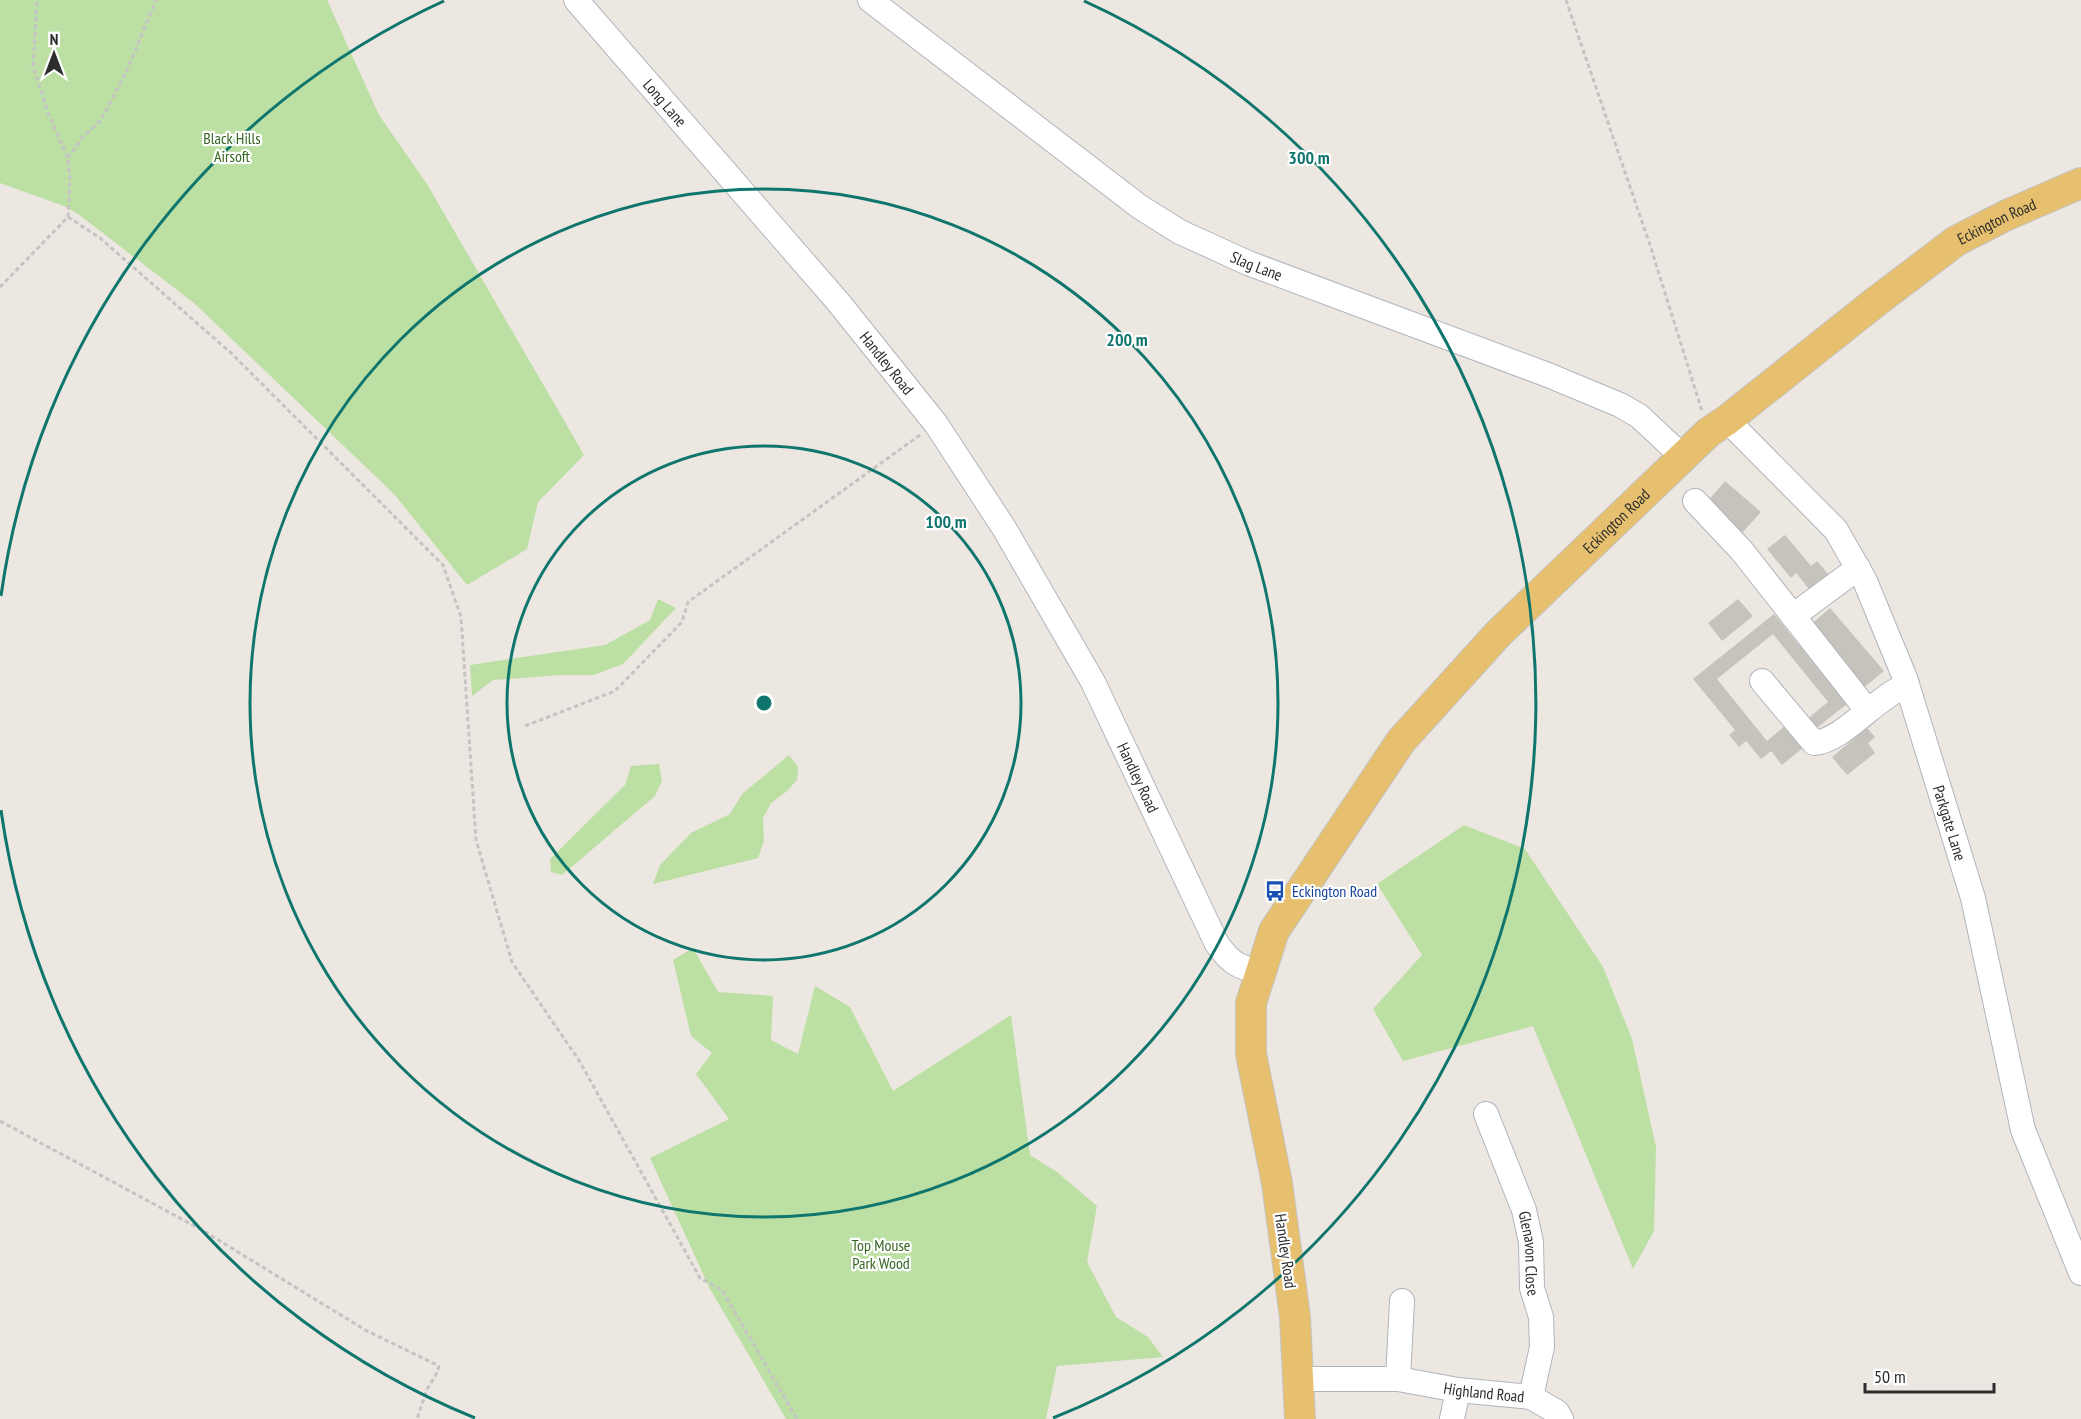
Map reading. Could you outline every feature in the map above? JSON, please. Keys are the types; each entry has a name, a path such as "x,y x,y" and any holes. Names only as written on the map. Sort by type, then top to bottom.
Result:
{"main road":[{"name":"Eckington Road","path":"1260,971 1274,931 1401,741 1498,634 1718,426 1956,241 2007,215 2081,183"},
{"name":"Handley Road","path":"1260,971 1251,1003 1251,1054 1277,1183 1295,1317 1300,1419"}],"street":[{"name":"Long Lane","path":"576,0 756,206"},
{"name":"Slag Lane","path":"870,0 1140,207 1180,232 1248,263 1548,375 1620,405 1639,416 1683,457"},
{"name":"Handley Road","path":"756,206 839,303 936,424 1004,528 1093,682 1217,944 1228,959 1244,968 1260,971"},
{"name":"Parkgate Lane","path":"1718,426 1836,530 1865,581 1907,685 1973,898 2023,1130 2081,1273"},
{"path":"1695,501 1742,551 1867,710"},
{"path":"1793,616 1858,568"},
{"path":"1762,681 1814,743 1823,742 1837,735 1889,693 1907,685"},
{"name":"Glenavon Close","path":"1486,1114 1524,1210 1531,1242 1532,1288 1541,1317 1542,1347 1531,1397"},
{"path":"1398,1379 1402,1301"},
{"name":"Highland Road","path":"1299,1379 1398,1379 1458,1389 1531,1397 1557,1412 1561,1419"},
{"path":"1452,1419 1458,1389"}],"path":[{"path":"0,287 68,217 70,180 68,158 49,115 33,66 37,0"},
{"path":"68,158 83,137 101,120 127,70 156,0"},
{"path":"1566,0 1650,245 1718,426"},
{"path":"68,217 100,238 231,353 443,565 461,617 476,840 512,962 580,1062 700,1278 722,1290 797,1419"},
{"path":"525,726 615,691 682,622 688,602 936,424"},
{"path":"0,1121 202,1230 367,1331 439,1366 427,1389 417,1419"}],"green space":[{"name":"Black Hills Airsoft","path":"0,0 327,0 379,115 427,184 584,455 538,502 527,549 467,585 394,494 194,303 78,214 64,206 0,183"},
{"path":"658,599 676,608 623,664 594,675 493,680 472,696 470,665 605,645 650,620"},
{"path":"789,755 798,767 797,780 771,803 763,818 764,841 758,858 653,884 660,865 691,833 730,814 742,794"},
{"path":"659,764 662,781 655,796 562,875 551,872 550,859 625,785 631,766"},
{"path":"1464,825 1525,849 1603,967 1632,1039 1656,1147 1654,1231 1633,1269 1533,1026 1403,1061 1373,1009 1422,955 1377,884"},
{"name":"Top Mouse Park Wood","path":"693,948 718,992 773,996 771,1040 798,1054 815,986 850,1007 893,1091 1011,1015 1030,1155 1057,1172 1097,1206 1087,1262 1116,1317 1148,1337 1163,1357 1057,1366 1046,1419 786,1419 710,1289 650,1158 729,1119 696,1074 712,1053 691,1036 673,960"}],"building":[{"path":"1725,481 1761,512 1741,534 1706,503"},
{"path":"1785,535 1811,566 1817,561 1829,575 1810,590 1796,573 1791,578 1767,549"},
{"path":"1738,599 1753,616 1722,641 1708,623"},
{"path":"1830,608 1884,671 1862,689 1809,626"},
{"path":"1774,614 1847,704 1814,730 1806,720 1828,702 1773,634 1717,679 1767,741 1786,725 1804,747 1782,765 1771,751 1761,759 1746,741 1739,747 1729,735 1735,730 1693,679"},
{"path":"1867,728 1875,737 1868,743 1875,753 1847,775 1832,757"}],"place":[{"name":"Eckington Road","path":"1275,891"}]}
